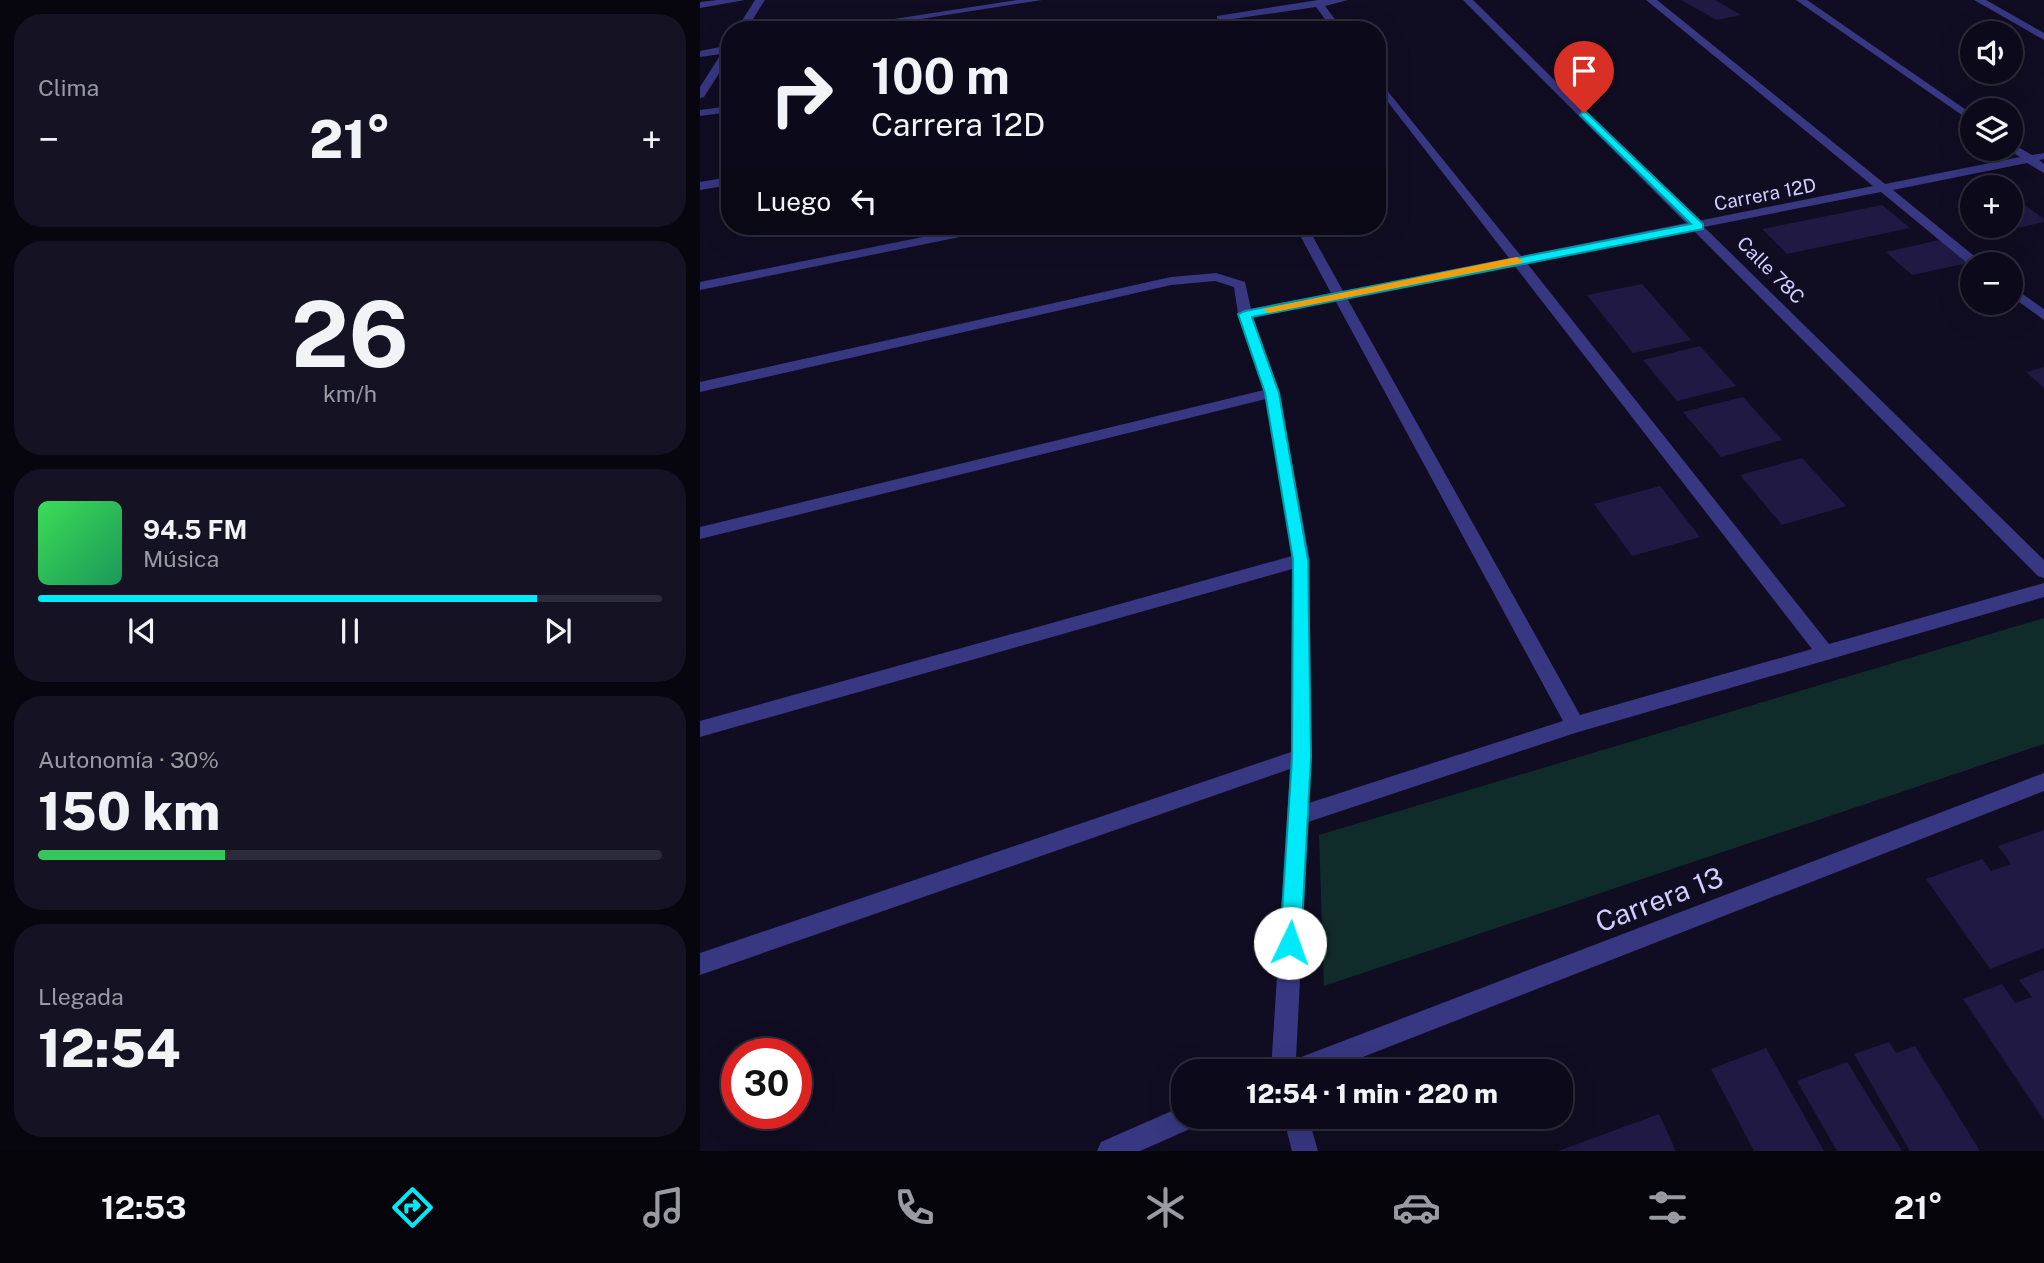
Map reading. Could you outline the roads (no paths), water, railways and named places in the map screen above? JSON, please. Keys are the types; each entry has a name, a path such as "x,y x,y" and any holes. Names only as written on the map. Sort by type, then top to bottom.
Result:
{"street":[{"path":"700,5 740,0"},
{"path":"747,21 760,0"},
{"path":"891,21 1037,0"},
{"path":"1247,0 1249,14"},
{"path":"1221,21 1220,18 1343,0"},
{"name":"Calle 78C","path":"1468,0 1699,226 2044,571"},
{"path":"1651,0 1882,190 1962,252"},
{"path":"1801,0 1960,112"},
{"path":"1979,0 2044,37"},
{"path":"1318,4 1331,21"},
{"path":"700,54 721,50"},
{"path":"700,95 721,62"},
{"path":"1386,93 1825,653"},
{"path":"700,113 721,110"},
{"path":"2023,155 2044,169"},
{"name":"Carrera 12D","path":"1245,314 2044,156"},
{"path":"700,186 721,182"},
{"path":"700,286 950,235"},
{"path":"1306,235 1575,725"},
{"path":"700,387 1171,281 1216,277 1240,285 1245,314 1272,393 1301,560 1301,757 1284,1059"},
{"path":"2023,299 2044,316"},
{"path":"700,533 1272,393"},
{"path":"700,729 1301,560"},
{"path":"1297,816 1575,725 2044,590"},
{"path":"700,964 1301,757"},
{"name":"Carrera 13","path":"1327,1059 2044,782"},
{"path":"1110,1151 1171,1124"},
{"path":"1299,1129 1305,1151"}]}
